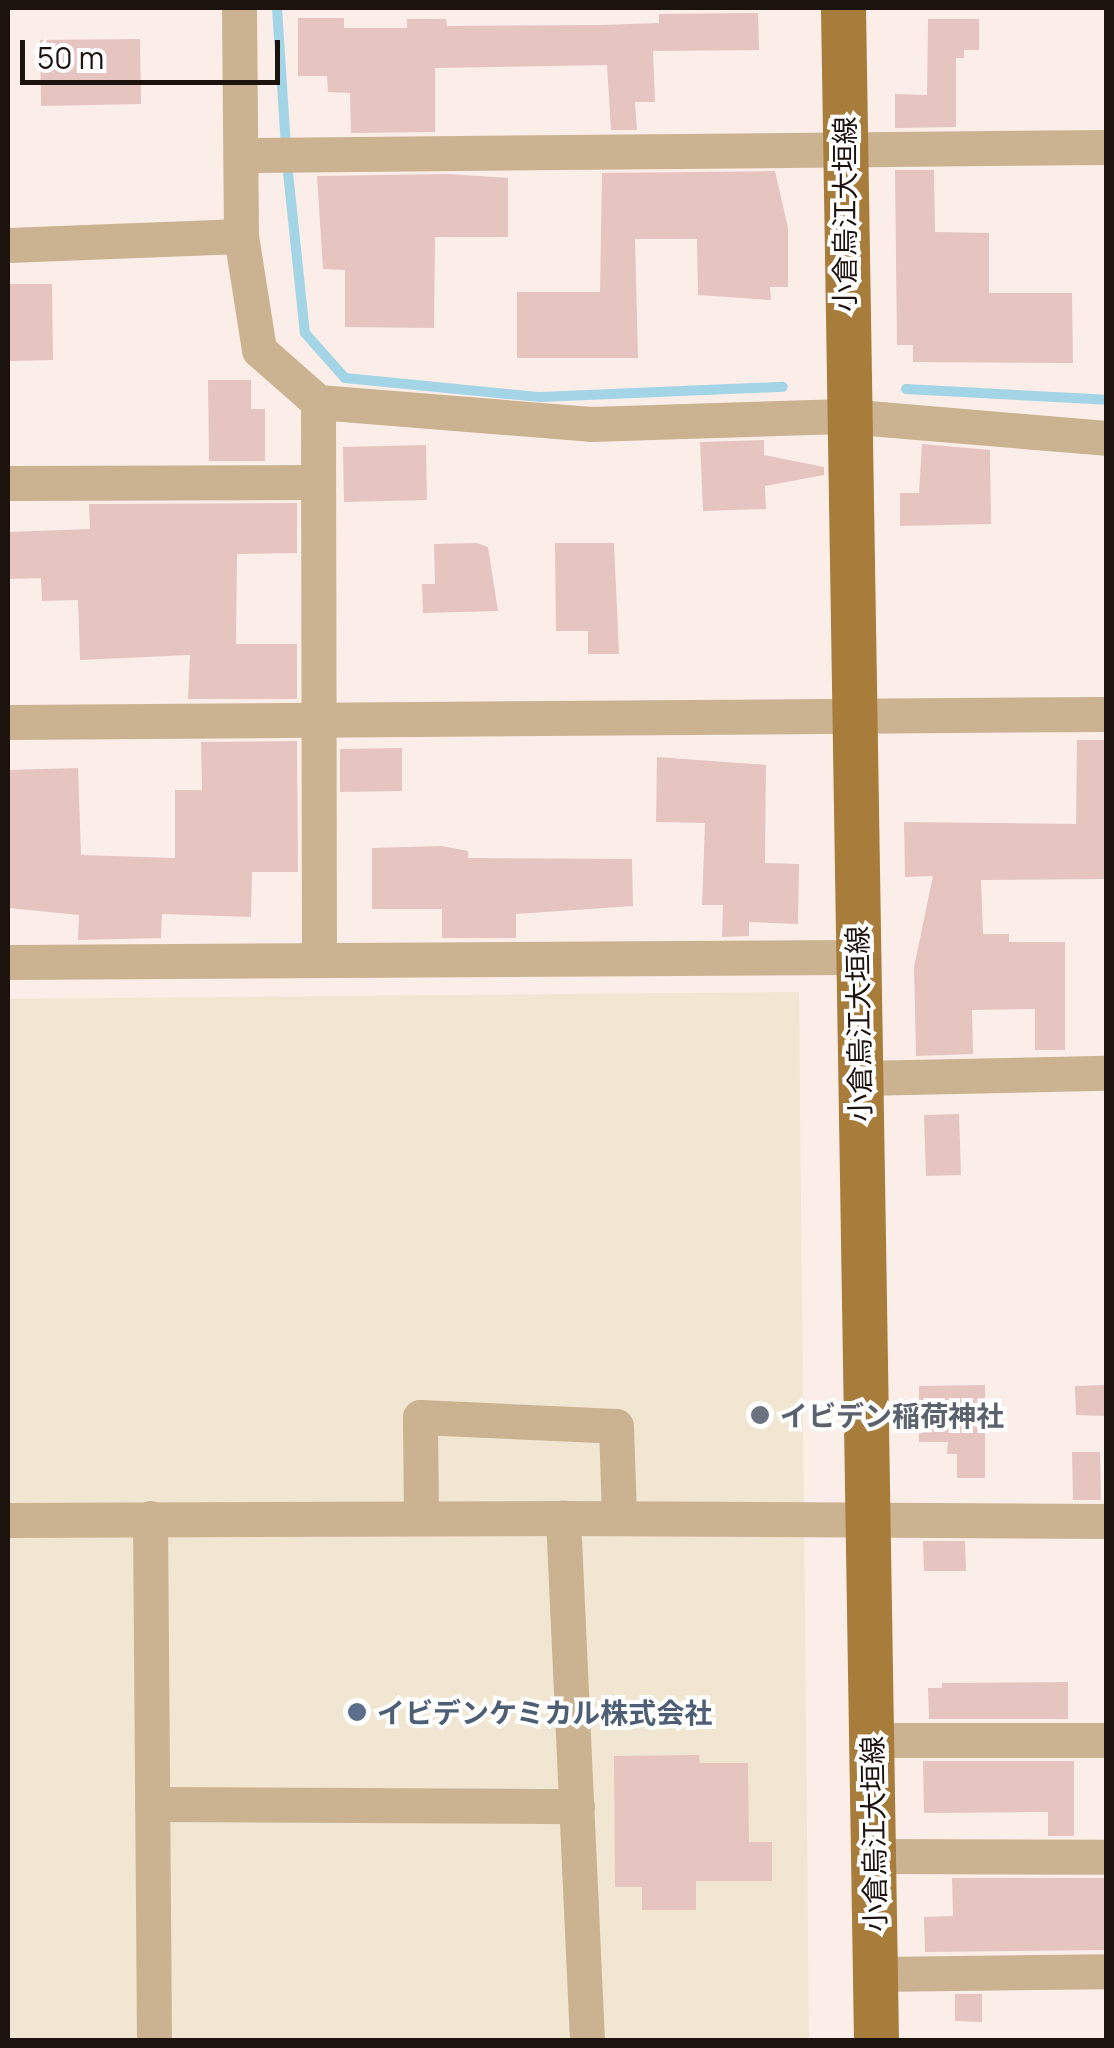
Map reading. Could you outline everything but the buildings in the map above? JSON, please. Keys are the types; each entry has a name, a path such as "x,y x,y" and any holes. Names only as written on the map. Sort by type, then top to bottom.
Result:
{"main road":[{"name":"小倉烏江大垣線","path":"843,8 846,416 876,2040"}],"street":[{"path":"239,8 255,154 240,236 259,350 318,402 590,424 846,416 1106,438"},
{"path":"255,154 1106,148"},
{"path":"8,245 240,236"},
{"path":"318,402 319,957"},
{"path":"8,483 317,482"},
{"path":"8,722 1106,714"},
{"path":"8,962 319,957 857,957"},
{"path":"860,1078 1106,1073"},
{"path":"420,1518 420,1417 616,1426 619,1518"},
{"path":"150,1518 154,2040"},
{"path":"563,1518 588,2040"},
{"path":"8,1520 1106,1521"},
{"path":"871,1740 1106,1740"},
{"path":"152,1804 578,1806"},
{"path":"873,1856 1106,1857"},
{"path":"875,1974 1106,1971"}],"shaded area":[{"path":"799,992 809,2040 8,2040 8,999"}],"waterway":[{"path":"277,8 286,146"},
{"path":"287,163 305,333 345,378 540,397 783,387"},
{"path":"906,389 1106,400"}],"place":[{"name":"イビデン稲荷神社","path":"760,1415"},
{"name":"イビデンケミカル株式会社","path":"357,1712"}]}
